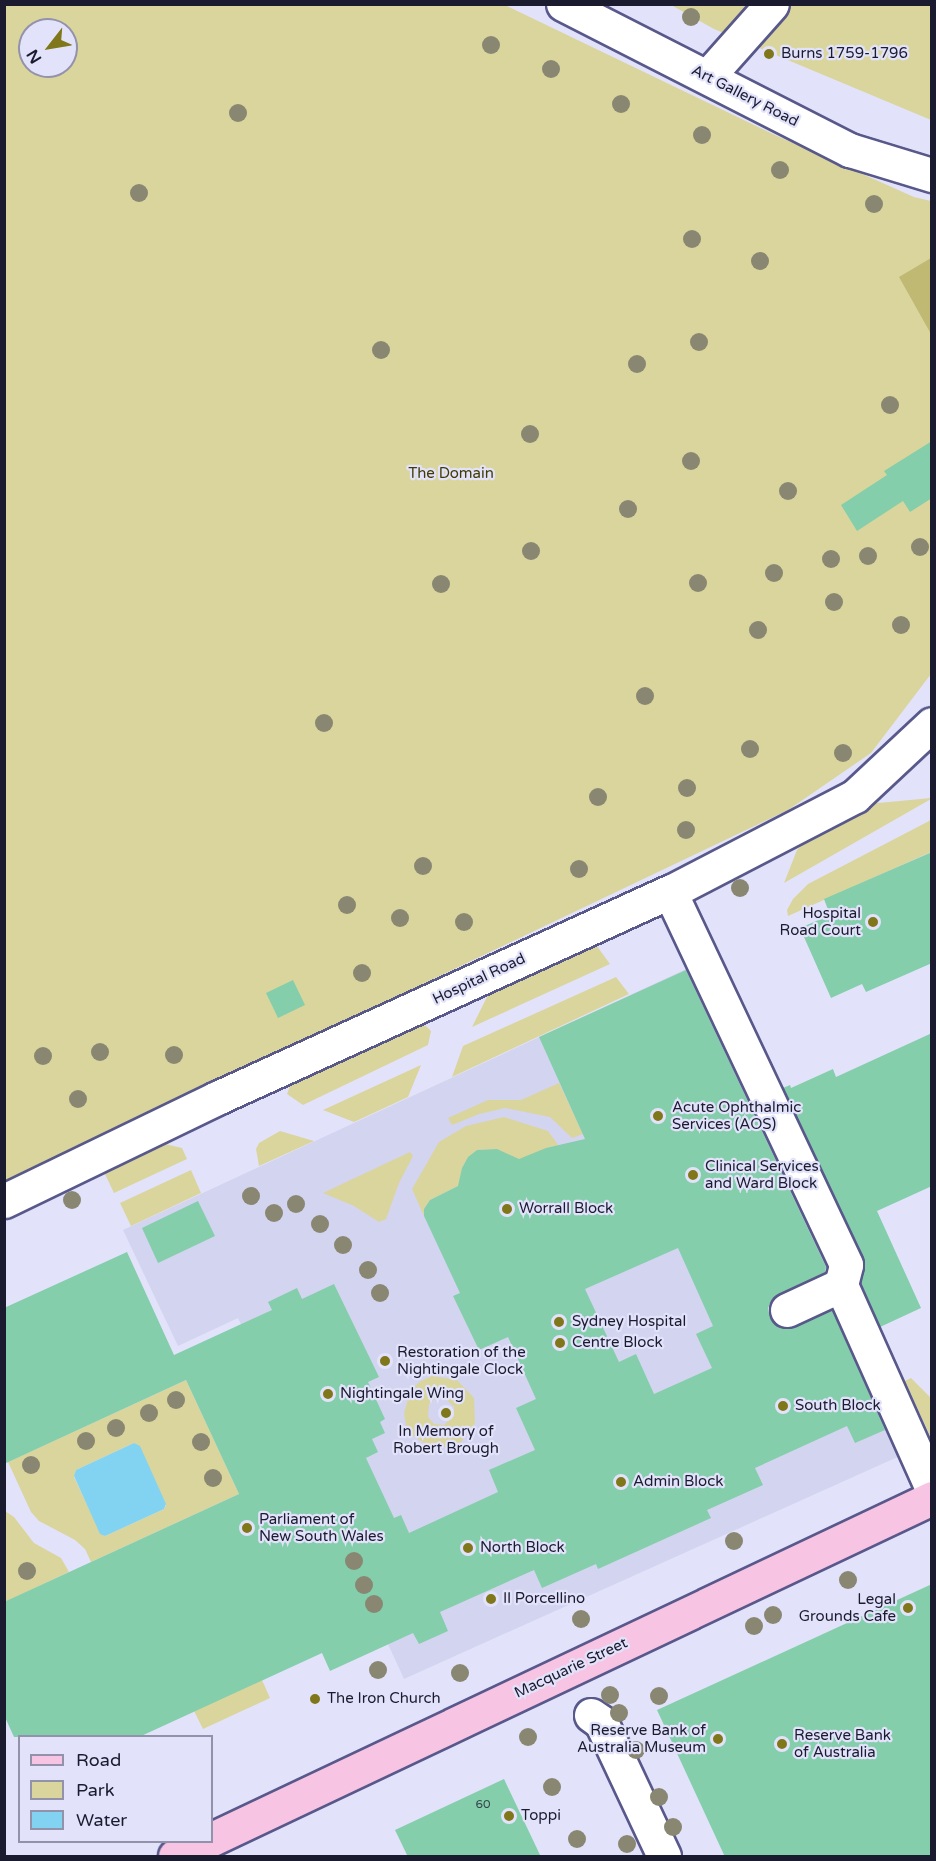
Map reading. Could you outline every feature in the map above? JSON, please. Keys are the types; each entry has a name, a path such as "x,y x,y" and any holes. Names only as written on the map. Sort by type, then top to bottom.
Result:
{"main road":[{"name":"Macquarie Street","path":"213,1839 932,1498"},
{"path":"176,1857 205,1843"}],"street":[{"name":"Art Gallery Road","path":"563,4 850,150 932,175"},
{"path":"708,76 772,4"},
{"name":"Hospital Road","path":"4,1200 234,1090 670,892 855,796 932,724"},
{"path":"670,892 846,1265 841,1285 932,1488"},
{"path":"787,1310 841,1285"},
{"path":"591,1715 601,1722 664,1857"}],"shaded area":[{"path":"931,258 931,334 899,277"},
{"name":"Sydney Hospital","path":"712,957 931,1442 404,1679 238,1318 178,1346 123,1230"}],"green space":[{"name":"The Domain","path":"5,5 505,5 775,135 914,197 931,201 931,674 871,753 788,810 5,1183"},
{"path":"671,5 931,5 931,120 714,29"},
{"path":"931,798 784,883 797,850 804,842 868,804"},
{"path":"931,820 931,852 788,916 787,910 793,899 808,884"},
{"path":"594,942 610,964 472,1027 490,991"},
{"path":"616,977 629,994 452,1077 463,1046"},
{"path":"420,1024 431,1031 428,1045 303,1105 287,1094 290,1086"},
{"path":"421,1065 408,1097 354,1122 323,1110"},
{"path":"559,1083 583,1134 572,1138 550,1117 505,1108 479,1114 452,1125 448,1118 488,1100 521,1100"},
{"path":"504,1117 548,1131 564,1153 553,1146 516,1161 497,1149 477,1150 468,1157 462,1168 460,1185 430,1200 424,1209 424,1216 412,1189 439,1142 466,1126"},
{"path":"280,1131 314,1141 259,1166 256,1149 259,1143"},
{"path":"165,1144 182,1148 187,1159 114,1193 104,1172"},
{"path":"410,1152 413,1156 399,1183 386,1219 379,1222 354,1206 323,1193"},
{"path":"191,1170 201,1193 131,1226 120,1203"},
{"path":"432,1376 457,1380 474,1398 475,1423 461,1442 451,1447 430,1447 412,1435 406,1425 404,1413 411,1389","holes":["435,1398 445,1398 454,1407 454,1416 444,1425 434,1424 428,1417 429,1404"]},
{"path":"911,1378 931,1398 931,1438 905,1381"},
{"path":"186,1380 239,1494 91,1562 85,1549 75,1540 39,1521 31,1512 8,1462","holes":["134,1443 166,1505 164,1509 105,1536 101,1534 74,1477 76,1470"]},
{"path":"5,1511 14,1517 34,1543 61,1558 69,1572 5,1602"},
{"path":"262,1680 270,1698 203,1729 194,1711"}],"water":[{"path":"134,1443 140,1446 166,1504 164,1509 105,1536 100,1534 74,1476 76,1470"}],"building":[{"path":"932,441 932,498 910,512 903,501 857,531 841,505 887,475 884,471"},
{"name":"Hospital Road Court","path":"932,852 932,963 866,992 862,984 831,998 800,928 830,915 824,899"},
{"path":"686,970 826,1267 825,1272 772,1299 768,1308 770,1317 776,1325 786,1329 832,1310 885,1430 855,1443 847,1426 755,1468 763,1485 707,1510 711,1518 598,1569 596,1564 542,1588 534,1570 440,1612 448,1631 419,1644 413,1633 330,1671 322,1653 143,1735 18,1735 14,1737 4,1715 4,1602 239,1494 186,1380 4,1464 4,1308 127,1252 174,1355 272,1310 268,1302 297,1288 302,1299 334,1284 379,1377 368,1382 385,1419 380,1422 385,1433 372,1439 378,1452 366,1458 394,1518 401,1515 409,1533 498,1492 489,1470 535,1450 516,1408 536,1399 508,1337 479,1350 453,1296 460,1293 424,1216 424,1209 430,1200 458,1186 462,1168 468,1157 477,1150 497,1149 519,1159 546,1148 585,1139 539,1037","holes":["678,1248 713,1326 696,1334 712,1368 654,1394 636,1354 619,1362 585,1289"]},
{"path":"293,980 305,1005 278,1018 266,993"},
{"path":"932,1033 932,1186 877,1211 921,1308 880,1327 861,1283 864,1270 863,1257 783,1088 790,1085 791,1088 833,1069 836,1077"},
{"path":"198,1201 215,1236 158,1263 142,1228"},
{"name":"Reserve Bank of Australia","path":"932,1584 932,1857 725,1857 657,1710"},
{"path":"504,1779 541,1857 408,1857 395,1830"}],"place":[{"name":"Burns 1759-1796","path":"769,54"},
{"name":"Hospital Road Court","path":"873,922"},
{"name":"Acute Ophthalmic Services (AOS)","path":"658,1116"},
{"name":"Clinical Services and Ward Block","path":"693,1175"},
{"name":"Worrall Block","path":"507,1209"},
{"name":"Sydney Hospital","path":"559,1322"},
{"name":"Centre Block","path":"560,1343"},
{"name":"Restoration of the Nightingale Clock","path":"385,1361"},
{"name":"Nightingale Wing","path":"328,1394"},
{"name":"South Block","path":"783,1406"},
{"name":"In Memory of Robert Brough","path":"446,1413"},
{"name":"Admin Block","path":"621,1482"},
{"name":"Parliament of New South Wales","path":"247,1528"},
{"name":"North Block","path":"468,1548"},
{"name":"Il Porcellino","path":"491,1599"},
{"name":"Legal Grounds Cafe","path":"908,1608"},
{"name":"The Iron Church","path":"315,1699"},
{"name":"Reserve Bank of Australia Museum","path":"718,1739"},
{"name":"Reserve Bank of Australia","path":"782,1744"},
{"name":"Toppi","path":"509,1816"}]}
